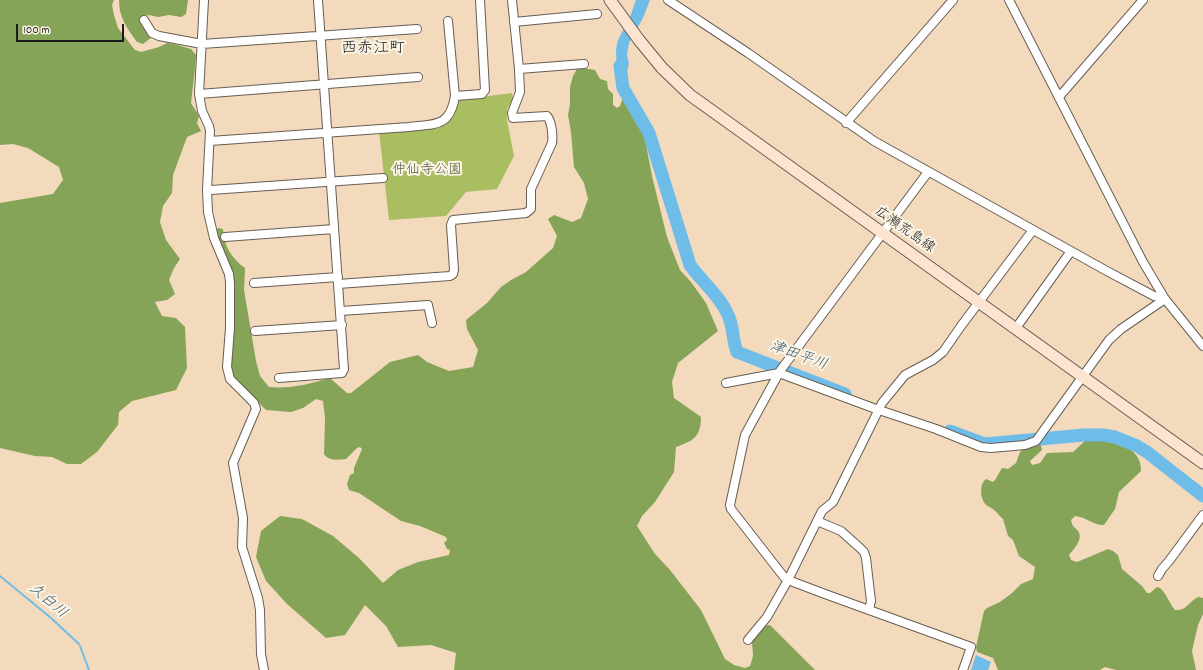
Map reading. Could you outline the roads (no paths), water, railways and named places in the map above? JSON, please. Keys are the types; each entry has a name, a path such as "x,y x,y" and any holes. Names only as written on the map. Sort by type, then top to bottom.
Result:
{"main road":[{"name":"広瀬荒島線","path":"610,0 639,40 662,68 690,95 1203,463"}],"street":[{"path":"204,0 199,94 202,111 209,126 210,141 207,190 208,212 214,238 229,274 230,283 230,328 227,367 230,379 254,403 256,409 235,455 233,463 243,518 242,547 258,598 260,610 261,654 264,670"},
{"path":"279,378 343,372 344,369 318,0"},
{"path":"455,96 482,94 485,90 480,0"},
{"path":"254,283 450,276 453,274 454,270 451,225 453,220 526,213 530,210 531,189 553,139 550,119 547,116 513,118 512,113 520,92 520,69 512,0"},
{"path":"668,0 748,53 846,123 874,141 1071,251 1154,296 1165,299"},
{"path":"846,123 953,0"},
{"path":"1010,0 1142,262 1165,299 1203,346"},
{"path":"1059,97 1143,0"},
{"path":"514,22 597,14"},
{"path":"144,20 152,33 159,36 202,44 417,29"},
{"path":"210,141 439,124 448,118 455,96 448,21"},
{"path":"520,69 584,64"},
{"path":"199,94 418,77"},
{"path":"928,172 881,233 781,370 745,435 730,505 731,509 784,577 788,580 971,646 963,670"},
{"path":"211,190 383,178"},
{"path":"225,238 334,229"},
{"path":"748,640 767,617 788,580 822,511 833,502 879,406 905,374 933,360 943,352 1033,230"},
{"path":"1016,328 1071,251"},
{"path":"726,383 781,370 879,406 985,448 1025,445 1037,439 1113,336 1165,299"},
{"path":"341,312 428,305 432,324"},
{"path":"255,331 342,325"},
{"path":"1158,576 1203,515"},
{"path":"817,521 841,531 864,552 871,600 869,610"}],"water":[{"path":"636,0 650,0 643,18 629,43 627,54 629,64 623,85 617,76 616,49 618,40 630,17"},
{"path":"976,655 991,662 988,670 971,670"}],"waterway":[{"name":"津田平川","path":"620,66 623,88 649,133 690,265 716,295 725,308 730,320 737,352 845,394"},
{"name":"津田平川","path":"950,431 985,444 1084,435 1103,435 1115,437 1147,452 1203,496"},
{"name":"久白川","path":"0,576 51,618 79,644"},
{"name":"久白川","path":"80,646 89,670"}],"district":[{"name":"西赤江町","path":"373,50"}],"park label":[{"name":"仲仙寺公園","path":"427,171"}]}
